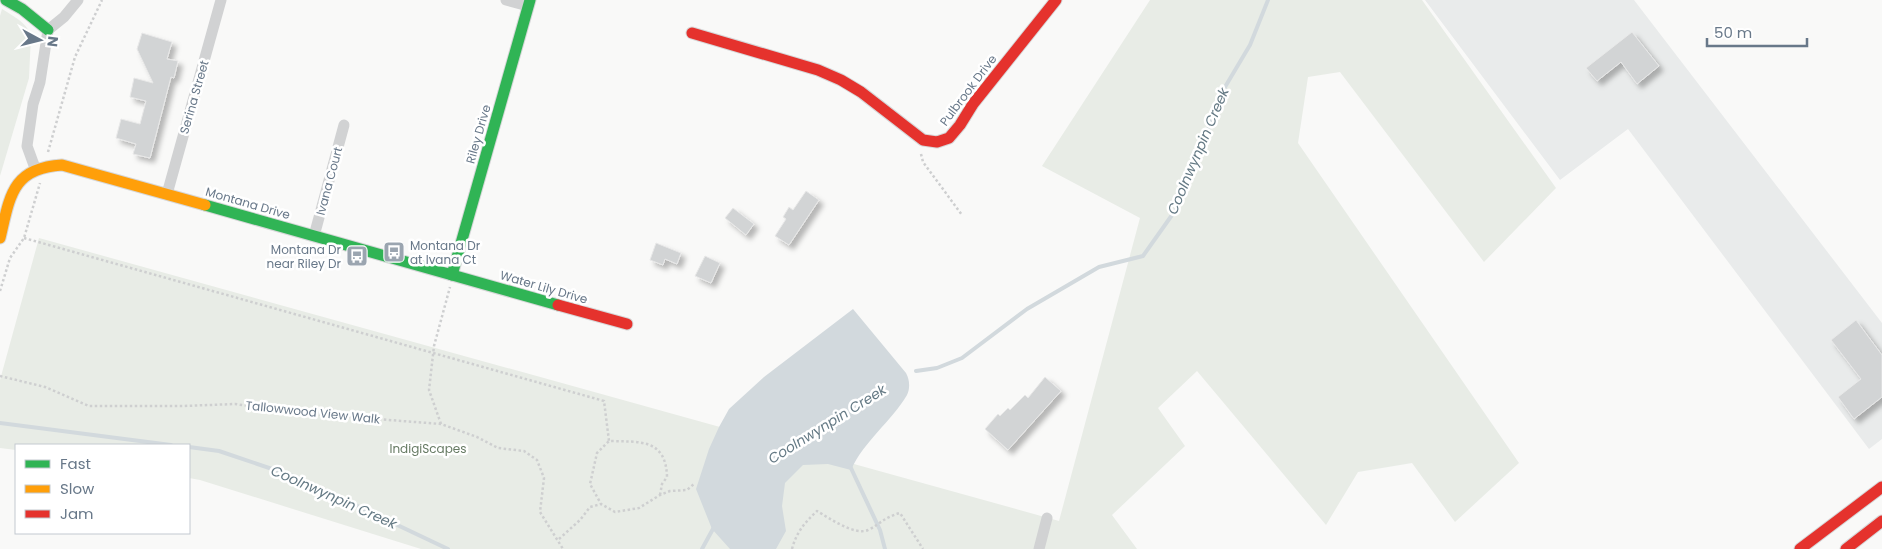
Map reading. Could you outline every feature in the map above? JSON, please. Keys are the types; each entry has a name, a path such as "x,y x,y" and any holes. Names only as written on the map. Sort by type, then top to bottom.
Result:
{"street":[{"path":"6,0 22,9 48,30"},
{"path":"0,238 16,185 24,174 35,168 29,154 28,137 33,104 40,82 48,30 64,17 78,0"},
{"name":"Serina Street","path":"167,194 221,0"},
{"path":"506,0 529,3"},
{"name":"Pulbrook Drive","path":"923,140 937,142 949,138 1006,61 1056,0"},
{"name":"Riley Drive","path":"451,280 529,3"},
{"path":"692,33 818,70 840,80 861,92 923,140"},
{"name":"Ivana Court","path":"314,236 344,125"},
{"name":"Montana Drive","path":"35,168 54,164 75,167 314,236 451,280"},
{"name":"Water Lily Drive","path":"451,280 627,324"},
{"path":"1800,549 1882,487"},
{"path":"1039,549 1047,518"},
{"path":"1846,549 1882,521"}],"path":[{"path":"47,156 75,57 102,0"},
{"path":"923,140 921,154 923,162 962,215"},
{"path":"0,291 10,258 24,238 40,180"},
{"path":"24,238 604,401 609,441"},
{"path":"441,424 429,390 433,353 451,280"},
{"name":"Tallowwood View Walk","path":"0,376 44,387 88,406 235,404 298,413 441,424 477,437 498,448 524,451 537,460 544,478 540,512 563,549"},
{"path":"660,495 662,484 667,476 667,463 662,452 648,444 609,441 597,453 590,484 601,504 615,512 639,508 660,495 670,491 687,490 695,483"},
{"path":"558,539 580,520 590,507 601,504"},
{"path":"792,549 795,538 806,521 817,511 843,526 861,532 868,530 888,516 900,513 923,549"}],"shaded area":[{"path":"1425,0 1634,0 1882,323 1882,439 1869,449 1628,129 1560,180"}],"green space":[{"name":"IndigiScapes","path":"1150,0 1422,0 1556,188 1484,262 1340,72 1308,77 1298,143 1519,463 1455,522 1412,463 1358,472 1326,525 1197,371 1158,408 1185,446 1112,515 1137,549 421,549 190,478 190,444 15,444 15,450 0,448 0,380 39,238 1059,521 1140,218 1042,166"},
{"path":"2,9 23,23 31,35 29,78 0,176 0,16"}],"water":[{"path":"853,309 906,373 909,384 907,395 901,405 863,450 851,470 828,464 803,465 785,483 782,506 786,531 776,549 730,549 712,529 696,489 709,449 719,427 729,409 764,377"}],"building":[{"path":"1632,32 1659,66 1637,84 1621,62 1597,81 1586,68"},
{"path":"142,33 172,42 167,59 178,61 174,78 171,77 150,158 133,154 136,144 116,138 121,119 140,124 146,101 130,97 134,78 153,83 137,49"},
{"path":"806,191 819,200 789,245 775,236 786,219 783,217 789,207 793,210"},
{"path":"733,208 754,224 746,235 725,218"},
{"path":"656,243 681,253 677,264 665,259 663,265 650,260"},
{"path":"705,256 720,263 711,283 695,276"},
{"path":"1856,320 1882,355 1882,397 1854,419 1838,397 1861,379 1831,340"},
{"path":"1045,377 1061,391 1008,450 985,429 998,414 1000,416 1008,408 1010,410 1025,395 1028,398"}],"waterway":[{"name":"Coolnwynpin Creek","path":"916,371 937,368 962,358 1027,309 1099,267 1143,256 1177,208 1225,87 1250,45 1268,0"},
{"name":"Coolnwynpin Creek","path":"0,423 163,444"},
{"name":"Coolnwynpin Creek","path":"190,447 219,451 296,477 448,549"},
{"path":"850,466 880,530 885,549"},
{"name":"Coolnwynpin Creek","path":"702,549 714,527"}],"traffic: fast":[{"path":"6,0 22,9 48,30"},
{"path":"452,275 530,0"},
{"path":"205,205 558,305"}],"traffic: slow":[{"path":"0,238 7,209 16,187 23,178 45,167 62,165 205,205"}],"traffic: jam":[{"path":"692,33 818,70 841,80 861,92 923,140 937,142 949,138 960,125 973,104 1056,0"},
{"path":"558,305 627,324"},
{"path":"1800,549 1882,487"},
{"path":"1846,549 1882,521"}],"place":[{"name":"Montana Dr at Ivana Ct","path":"394,252"},
{"name":"Montana Dr near Riley Dr","path":"357,256"}]}
